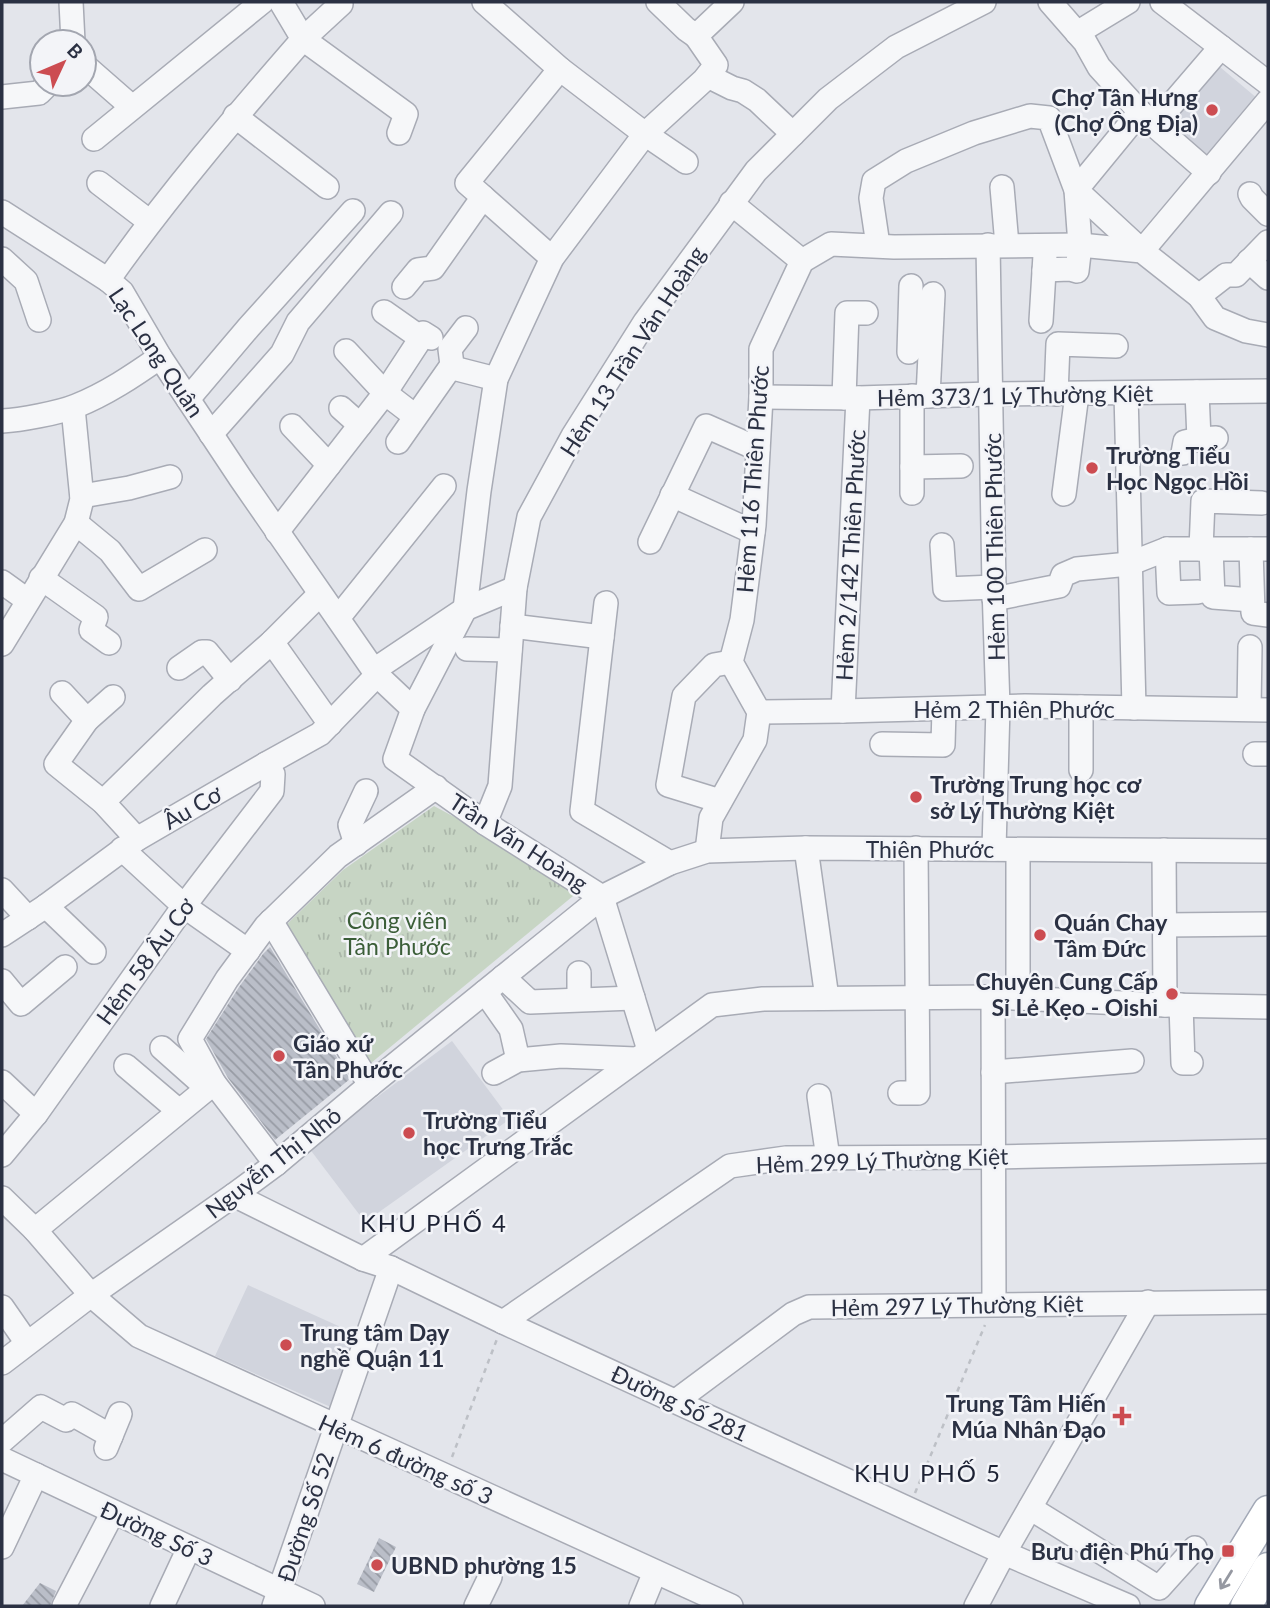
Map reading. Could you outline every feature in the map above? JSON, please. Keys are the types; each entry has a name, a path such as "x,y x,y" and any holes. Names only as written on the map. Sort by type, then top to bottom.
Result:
{"main road":[{"path":"1210,1606 1265,1526"},
{"path":"1246,1606 1268,1568"}],"street":[{"path":"71,2 72,28"},
{"path":"94,138 262,2"},
{"path":"281,2 303,39 406,114 399,133"},
{"path":"484,2 560,69 686,162"},
{"path":"515,588 466,609 478,491 496,379 552,258 645,134 704,80 716,65 696,36 658,2"},
{"path":"696,36 732,2"},
{"name":"Hẻm 13 Trần Văn Hoàng","path":"485,823 500,786 515,588 529,517 573,436 645,322 756,171 828,99 896,47 985,2"},
{"path":"1050,2 1085,42 1099,66 1147,118 1209,173"},
{"path":"1077,33 1128,2"},
{"path":"1162,2 1268,83"},
{"name":"Lạc Long Quân","path":"341,4 303,39 235,116 150,222 108,280 122,292 160,357 211,434 375,673 413,709"},
{"path":"1076,190 1221,47"},
{"path":"552,258 467,183 560,69"},
{"path":"708,76 757,100 793,134"},
{"path":"98,77 132,107"},
{"path":"2,97 28,94"},
{"path":"1142,251 1268,101"},
{"path":"235,116 327,187"},
{"path":"878,245 871,198 874,181 906,161 974,133 1030,116 1049,118 1076,190 1080,245 1077,271 1044,270"},
{"path":"99,183 150,222"},
{"name":"Hẻm 100 Thiên Phước","path":"994,849 998,707 990,394 1002,187"},
{"path":"1076,190 1142,251 1199,296 1215,318 1246,331 1268,335"},
{"path":"1250,194 1268,214"},
{"path":"404,287 418,270 433,268 483,197"},
{"path":"731,203 802,261 831,244 894,247 1080,245 1142,251"},
{"path":"188,399 353,211"},
{"path":"2,212 108,280"},
{"path":"211,434 282,354 298,322 391,213"},
{"path":"1199,296 1226,275 1236,275 1268,242"},
{"path":"1041,321 1046,245"},
{"path":"2,258 26,281 39,320"},
{"name":"Hẻm 116 Thiên Phước","path":"731,662 742,620 753,532 761,349 802,261"},
{"path":"1249,261 1268,278"},
{"path":"911,286 921,318"},
{"path":"912,493 912,467 920,396 910,352 921,318 933,294"},
{"path":"384,312 421,338"},
{"name":"Hẻm 2/142 Thiên Phước","path":"843,711 851,398 847,313 866,313"},
{"path":"398,442 466,328"},
{"path":"277,533 385,393 423,333 451,357 457,369 496,379"},
{"path":"1064,494 1066,394 1058,344 1116,346"},
{"path":"346,351 385,393 415,416"},
{"path":"2,421 73,408 118,386 160,357"},
{"name":"Hẻm 373/1 Lý Thường Kiệt","path":"761,397 1268,391"},
{"path":"1197,392 1199,443"},
{"path":"1126,393 1133,708"},
{"path":"2,644 76,523 82,496 73,408"},
{"path":"341,408 360,425"},
{"path":"292,426 329,466"},
{"path":"650,542 706,426 758,449"},
{"path":"912,467 961,466"},
{"path":"82,496 170,477"},
{"path":"338,618 444,486"},
{"path":"672,495 753,532"},
{"path":"942,545 945,589 994,593 1059,586 1063,575 1077,569 1129,564 1167,549 1206,549 1260,549 1260,608 1213,597 1206,549 1203,501 1262,503"},
{"path":"76,523 110,551 139,589 205,550"},
{"path":"1167,549 1169,593 1198,593"},
{"path":"41,578 96,617 91,630 109,643"},
{"path":"2,582 27,600"},
{"path":"103,802 320,594"},
{"path":"606,603 582,811 670,863"},
{"name":"Âu Cơ","path":"2,935 129,844 320,734 375,673 466,609"},
{"name":"Trần Văn Hoàng","path":"466,609 413,709 395,759 485,823 602,897"},
{"path":"512,626 602,637"},
{"path":"272,642 330,724"},
{"path":"1250,647 1259,709"},
{"path":"467,649 510,650"},
{"path":"179,668 202,652 207,652 230,680"},
{"path":"707,851 711,818 755,740 759,712 731,662 714,664 684,696 668,785 720,801"},
{"path":"62,693 87,720"},
{"path":"113,697 87,720 55,764 103,802 129,844 184,906 248,951"},
{"name":"Hẻm 2 Thiên Phước","path":"759,712 998,707 1259,709"},
{"path":"1081,770 1082,707"},
{"path":"882,744 943,745 944,709"},
{"name":"Hẻm 58 Âu Cơ","path":"2,1155 36,1114 184,906 272,791 273,775 266,764"},
{"name":"Trần Văn Hoàng","path":"276,1164 211,1085 190,1039 227,979 271,921 338,856 436,787"},
{"path":"356,844 350,825 366,792"},
{"path":"806,848 827,998"},
{"name":"Thiên Phước","path":"602,897 670,863 707,851 806,848 1268,851"},
{"path":"900,1093 918,1093 916,848"},
{"path":"1018,850 1018,997"},
{"path":"1164,850 1163,925 1173,1005 1182,1063 1191,1063"},
{"path":"2,890 94,952"},
{"path":"602,897 633,998 642,1055"},
{"name":"Nguyễn Thị Nhỏ","path":"2,1363 91,1295 276,1164 602,897"},
{"path":"271,921 370,1085"},
{"path":"1163,925 1268,924"},
{"path":"6,995 21,1004 65,967"},
{"path":"579,973 579,999"},
{"path":"503,977 530,1002 633,998"},
{"path":"485,992 511,1029 518,1060"},
{"path":"993,997 994,1304"},
{"path":"363,1259 712,1005 763,999 1018,997 1268,1007"},
{"path":"35,1230 211,1085 162,1048"},
{"path":"495,1073 518,1060 561,1056 642,1055"},
{"path":"993,1072 1132,1061"},
{"path":"126,1066 179,1111"},
{"path":"5,1092 36,1114"},
{"path":"820,1096 828,1158"},
{"name":"Hẻm 299 Lý Thường Kiệt","path":"503,1322 730,1166 786,1158 1268,1151"},
{"name":"Đường Số 281","path":"234,1195 363,1259 391,1268 908,1509 1128,1606"},
{"name":"Hẻm 6 đường số 3","path":"2,1198 35,1230 91,1295 139,1336 731,1606"},
{"name":"Đường Số 52","path":"277,1599 391,1268"},
{"path":"976,1606 1148,1302"},
{"name":"Hẻm 297 Lý Thường Kiệt","path":"676,1401 793,1314 809,1307 1268,1302"},
{"path":"2,1307 27,1343"},
{"path":"2,1441 41,1407 66,1420 72,1414 109,1442 120,1414"},
{"name":"Đường Số 3","path":"2,1459 189,1548 277,1599 313,1606"},
{"path":"2,1546 36,1475"},
{"path":"1030,1508 1160,1588 1195,1548"},
{"path":"64,1606 113,1512"},
{"path":"162,1606 189,1548"},
{"path":"629,1605 655,1572"},
{"path":"476,1606 490,1577"}],"path":[{"path":"908,1509 994,1304"},
{"path":"445,1476 503,1322"}],"shaded area":[{"name":"Chợ Tân Hưng (Chợ Ông Địa)","path":"1214,62 1258,99 1210,157 1166,120"},
{"name":"Trường Tiểu học Trưng Trắc","path":"452,1041 510,1119 365,1222 309,1148"},
{"name":"Trung tâm Dạy nghề Quận 11","path":"248,1285 356,1334 333,1408 215,1356"}],"green space":[{"name":"Công viên Tân Phước","path":"434,806 584,887 365,1068 283,928 343,870"}],"building":[{"name":"Giáo xứ Tân Phước","path":"270,947 350,1079 275,1140 228,1078 206,1039 239,987"},
{"name":"UBND phường 15","path":"379,1538 396,1547 374,1592 357,1584"},
{"path":"40,1583 56,1591 50,1606 22,1606"}],"place":[{"name":"Chợ Tân Hưng (Chợ Ông Địa)","path":"1212,110"},
{"name":"Trường Tiểu Học Ngọc Hồi","path":"1092,468"},
{"name":"Trường Trung học cơ sở Lý Thường Kiệt","path":"916,797"},
{"name":"Quán Chay Tâm Đức","path":"1040,935"},
{"name":"Chuyên Cung Cấp Sỉ Lẻ Kẹo - Oishi","path":"1172,994"},
{"name":"Giáo xứ Tân Phước","path":"279,1056"},
{"name":"Trường Tiểu học Trưng Trắc","path":"409,1133"},
{"name":"Trung tâm Dạy nghề Quận 11","path":"286,1345"},
{"name":"Trung Tâm Hiến Múa Nhân Đạo","path":"1122,1416"},
{"name":"Bưu điện Phú Thọ","path":"1228,1551"},
{"name":"UBND phường 15","path":"377,1565"}],"district":[{"name":"KHU PHỐ 4","path":"434,1222"},
{"name":"KHU PHỐ 5","path":"928,1472"}]}
